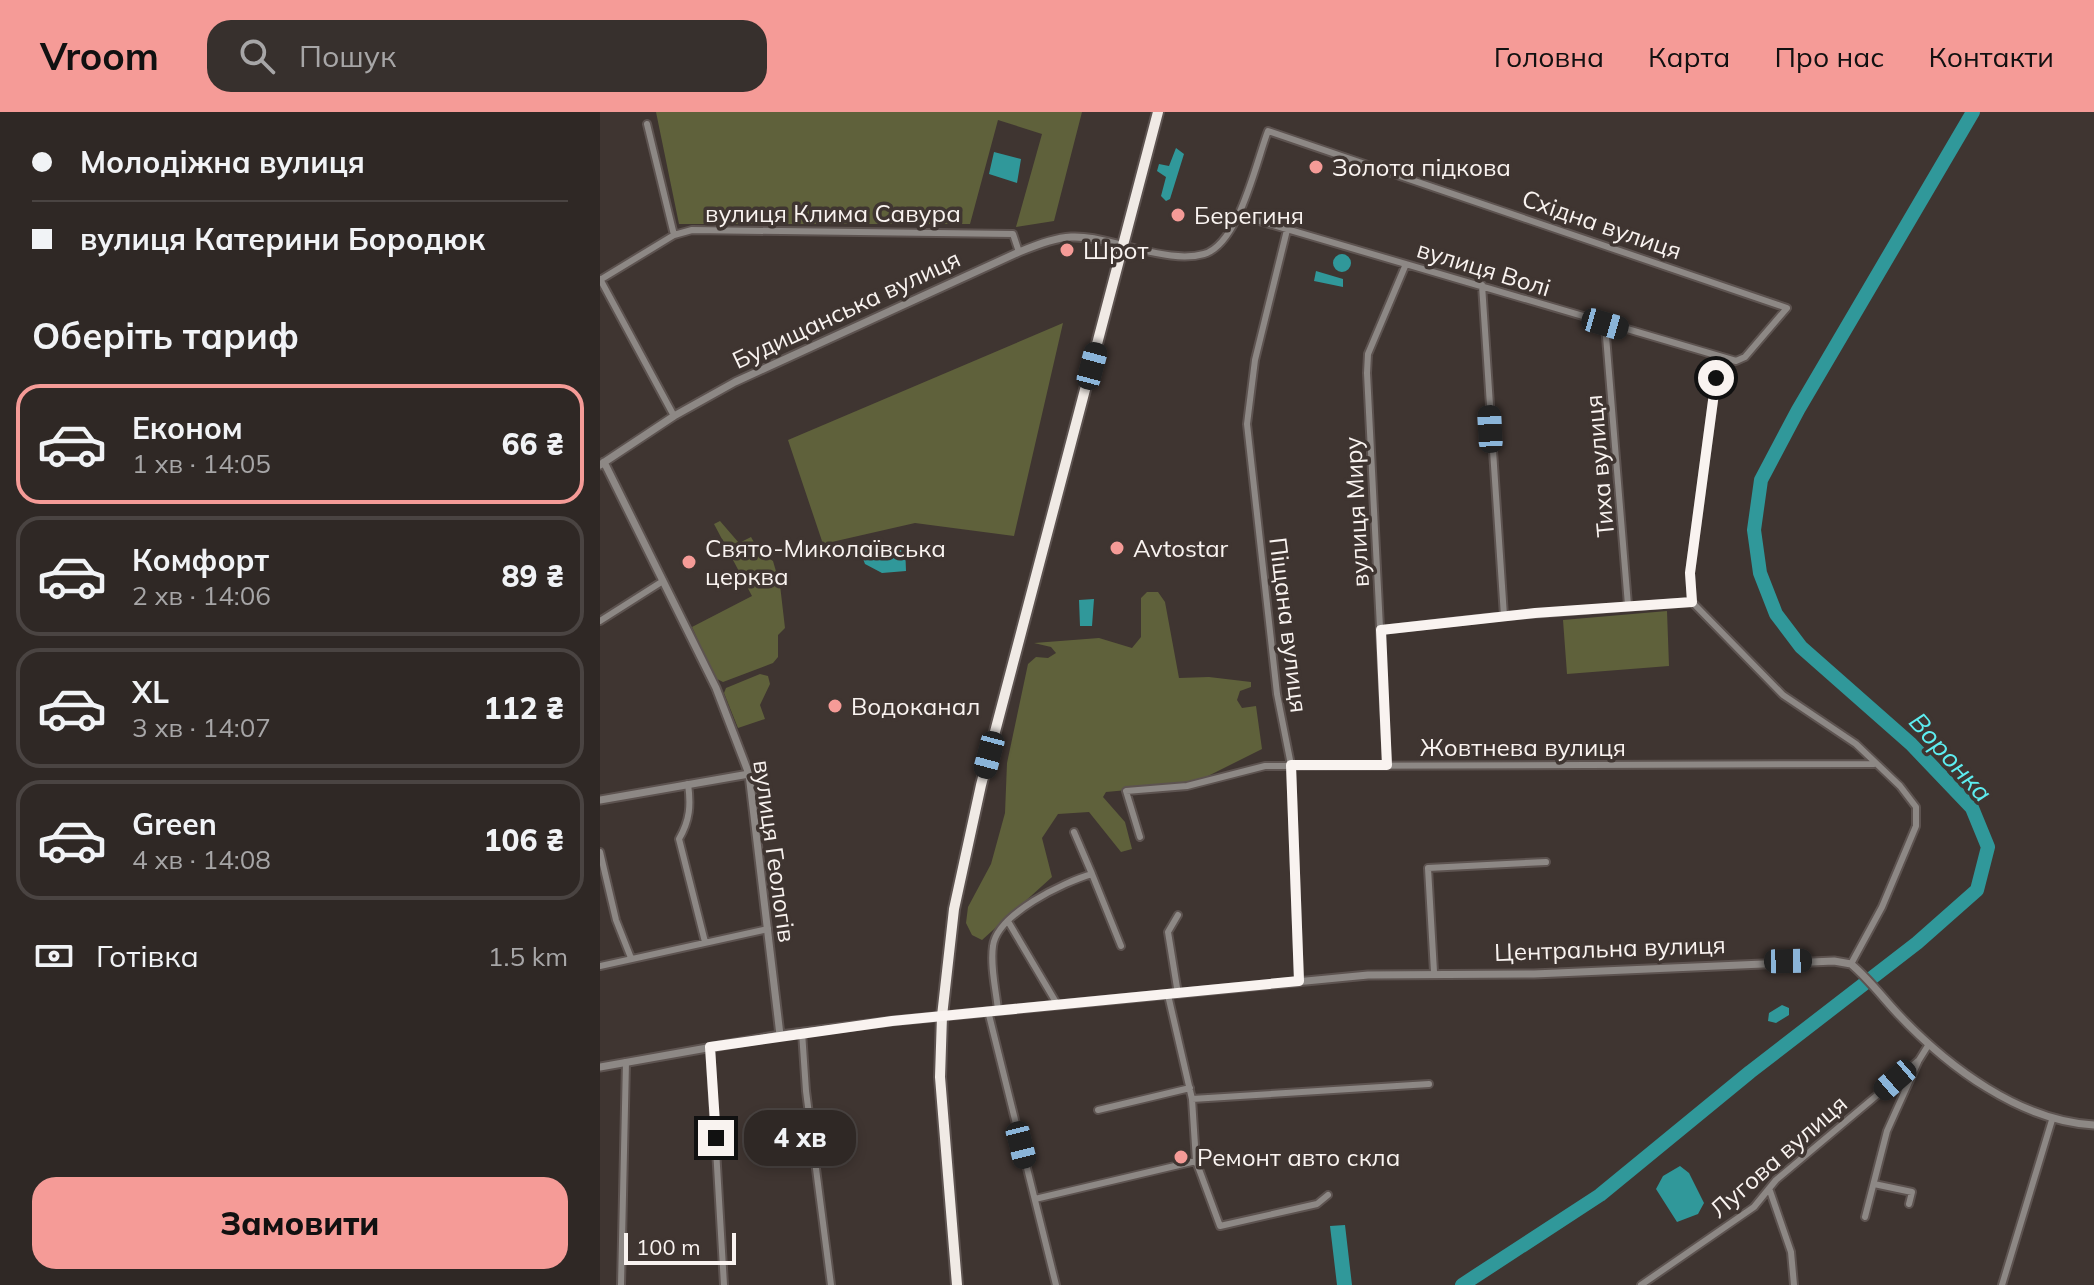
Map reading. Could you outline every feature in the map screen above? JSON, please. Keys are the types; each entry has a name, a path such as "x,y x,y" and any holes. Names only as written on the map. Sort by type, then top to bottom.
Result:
{"highway":[{"path":"957,1285 943,1134 942,1016 947,954 962,866 1158,112"}],"street":[{"path":"647,124 674,235"},
{"name":"Східна вулиця","path":"1239,215 1268,131 1787,308 1745,357 1736,361 1719,356"},
{"path":"1124,246 1158,253 1203,254 1217,248 1239,215"},
{"name":"вулиця Волі","path":"1239,215 1719,356"},
{"name":"вулиця Клима Савура","path":"600,280 674,235 692,230 1013,234 1019,252"},
{"name":"Піщана вулиця","path":"1287,230 1255,360 1247,424 1277,694 1291,765 1299,981"},
{"name":"Будищанська вулиця","path":"602,463 674,416 735,382 1019,252 1067,235 1083,235 1124,246"},
{"name":"вулиця Миру","path":"1387,765 1367,373 1368,354 1406,264"},
{"path":"600,280 674,416"},
{"path":"1482,285 1504,616"},
{"name":"Тиха вулиця","path":"1605,324 1628,605"},
{"path":"1719,356 1690,573 1692,602 1783,695 1837,729 1906,793 1916,807 1917,817 1882,907 1851,964 1929,1044 2018,1105 2052,1120 2094,1125"},
{"name":"вулиця Геологів","path":"602,463 716,688 749,774 780,1035"},
{"path":"600,621 663,581"},
{"path":"1381,630 1504,616 1692,602"},
{"name":"Жовтнева вулиця","path":"1140,837 1126,791 1187,786 1254,768 1291,765 1874,764"},
{"path":"600,798 749,774"},
{"path":"688,784 690,814 679,839 705,942"},
{"path":"1074,832 1121,946"},
{"path":"600,852 616,920 631,958"},
{"path":"1434,972 1428,868 1546,862"},
{"path":"998,1010 993,947 996,935 1049,889 1092,874"},
{"path":"1178,915 1168,932 1178,994"},
{"path":"1009,923 1057,1004"},
{"path":"600,966 768,929"},
{"name":"Центральна вулиця","path":"600,1067 802,1032 1299,981 1434,972 1534,974 1788,961 1851,964"},
{"path":"1168,995 1192,1099 1196,1161 1220,1226 1317,1204 1328,1195"},
{"path":"988,1011 1056,1285"},
{"path":"802,1032 806,1091 831,1285"},
{"name":"Лугова вулиця","path":"1641,1285 1754,1207 1776,1180 1919,1060 1929,1044"},
{"path":"710,1047 724,1285"},
{"path":"1865,1217 1887,1131 1919,1060"},
{"path":"621,1285 626,1062"},
{"path":"1192,1099 1429,1084"},
{"path":"1098,1110 1190,1088"},
{"path":"2002,1285 2052,1120"},
{"path":"1035,1199 1196,1161"},
{"path":"1874,1184 1912,1192 1909,1204"},
{"path":"1770,1191 1791,1252 1794,1285"}],"green space":[{"path":"656,112 1082,112 1054,221 1016,227 1042,134 998,120 970,224 679,224"},
{"path":"1063,323 1014,536 915,523 823,544 788,440"},
{"path":"720,521 739,543 751,537 760,553 773,561 780,585 785,628 778,635 778,657 773,663 723,682 715,678 692,627 752,596 714,524"},
{"path":"1147,592 1158,592 1165,602 1179,678 1209,677 1251,682 1251,687 1240,691 1237,700 1242,708 1256,706 1262,749 1192,784 1106,792 1103,797 1125,822 1132,849 1121,852 1089,812 1058,814 1042,838 1052,877 982,940 972,935 966,923 968,907 991,864 1005,813 1007,763 1028,664 1036,657 1048,658 1056,653 1051,647 1034,643 1099,638 1132,648 1141,637 1141,598"},
{"path":"1667,611 1669,666 1567,674 1563,620"},
{"path":"760,674 768,676 770,684 760,705 765,719 738,728 724,693 726,688"}],"water":[{"path":"1176,148 1184,154 1170,199 1166,201 1161,196 1166,177 1157,171 1159,164 1169,166"},
{"path":"994,152 1021,159 1017,183 989,174"},
{"path":"1338,254 1346,254 1351,263 1349,270 1338,272 1333,267 1333,259"},
{"path":"1316,271 1343,279 1343,287 1314,281"},
{"path":"905,545 906,571 882,573 865,564 860,551"},
{"path":"1094,599 1092,626 1080,626 1079,600"},
{"path":"1782,1005 1789,1008 1789,1015 1776,1023 1768,1021 1769,1013"},
{"path":"1680,1166 1689,1173 1704,1203 1698,1214 1677,1222 1656,1189 1663,1176"},
{"path":"1345,1225 1352,1285 1337,1285 1330,1226"}],"waterway":[{"name":"Воронка","path":"1462,1285 1600,1195 1750,1072 1917,943 1977,890 1988,847 1972,808 1911,744 1801,647 1776,614 1760,573 1754,530 1761,480 1798,410 1973,112"}],"place":[{"name":"Золота підкова","path":"1316,167"},
{"name":"Берегиня","path":"1178,215"},
{"name":"Шрот","path":"1067,250"},
{"name":"Avtostar","path":"1117,548"},
{"name":"Свято-Миколаївська церква","path":"689,562"},
{"name":"Водоканал","path":"835,706"},
{"name":"Ремонт авто скла","path":"1181,1157"}],"route":[{"path":"716,1138 710,1047 892,1021 1299,981 1291,765 1387,765 1381,630 1535,613 1692,602 1690,573 1716,378"}]}
